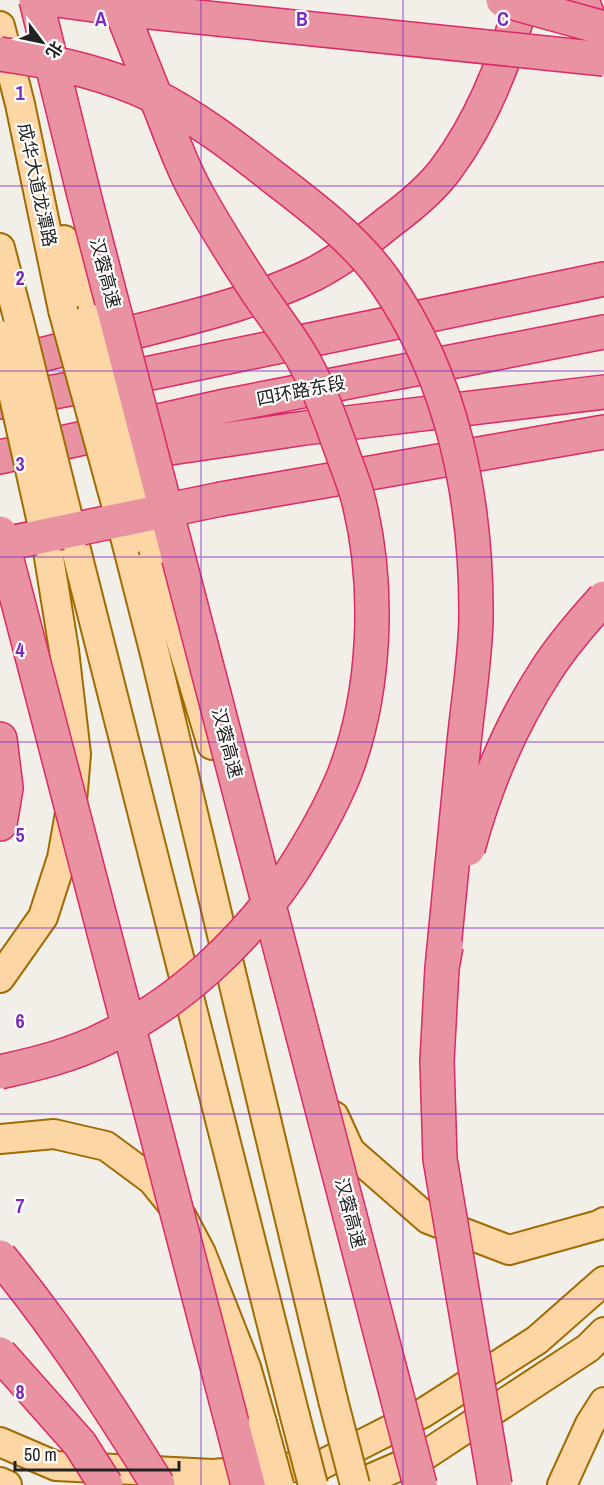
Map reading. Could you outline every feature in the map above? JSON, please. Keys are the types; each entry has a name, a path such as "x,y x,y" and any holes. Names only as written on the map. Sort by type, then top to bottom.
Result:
{"highway":[{"name":"汉蓉高速","path":"36,0 84,195 420,1485"},
{"path":"57,0 130,10 604,59 582,0"},
{"path":"0,1072 70,1053 104,1040 139,1021 168,1002 214,963 256,919 301,857 322,821 344,775 354,745 369,660 372,588 359,501 320,393 304,362 230,249 184,168 117,0"},
{"path":"503,0 604,28"},
{"path":"0,365 215,312 253,300 316,273 360,245 403,212 445,171 489,96 511,40 522,0"},
{"path":"0,54 41,60 103,76 152,96 228,142 308,205 362,253 394,294 438,381 455,434 467,487 474,557 476,622 442,968 437,1060 440,1159 495,1485"},
{"path":"0,402 604,279"},
{"name":"四环路东段","path":"0,457 220,407 604,332"},
{"path":"0,474 304,428 604,392"},
{"path":"0,545 221,500 604,432"},
{"path":"0,533 248,1485"},
{"path":"442,968 458,889 475,822 501,756 523,710 547,668 604,598"},
{"path":"0,739 6,788 0,824"},
{"path":"0,1257 78,1359 158,1485"},
{"path":"0,1354 80,1444 106,1485"}],"main road":[{"name":"成华大道龙潭路","path":"0,26 76,314"},
{"path":"0,248 9,328 60,542 313,1485"},
{"path":"76,314 127,544 333,1400 356,1485 427,1454 588,1348 604,1332"},
{"path":"76,314 154,551 304,1053 350,1151 428,1219 509,1250 599,1226 604,1222"},
{"path":"0,978 42,917 62,858 72,802 75,754 64,650 60,542"},
{"path":"0,1138 54,1134 106,1146 152,1180 182,1217 201,1253 246,1367 279,1485"},
{"path":"0,1442 56,1466 213,1474 321,1465 423,1413 527,1347 604,1281"},
{"path":"562,1485 590,1424 604,1402"},
{"path":"0,1482 7,1485"}]}
